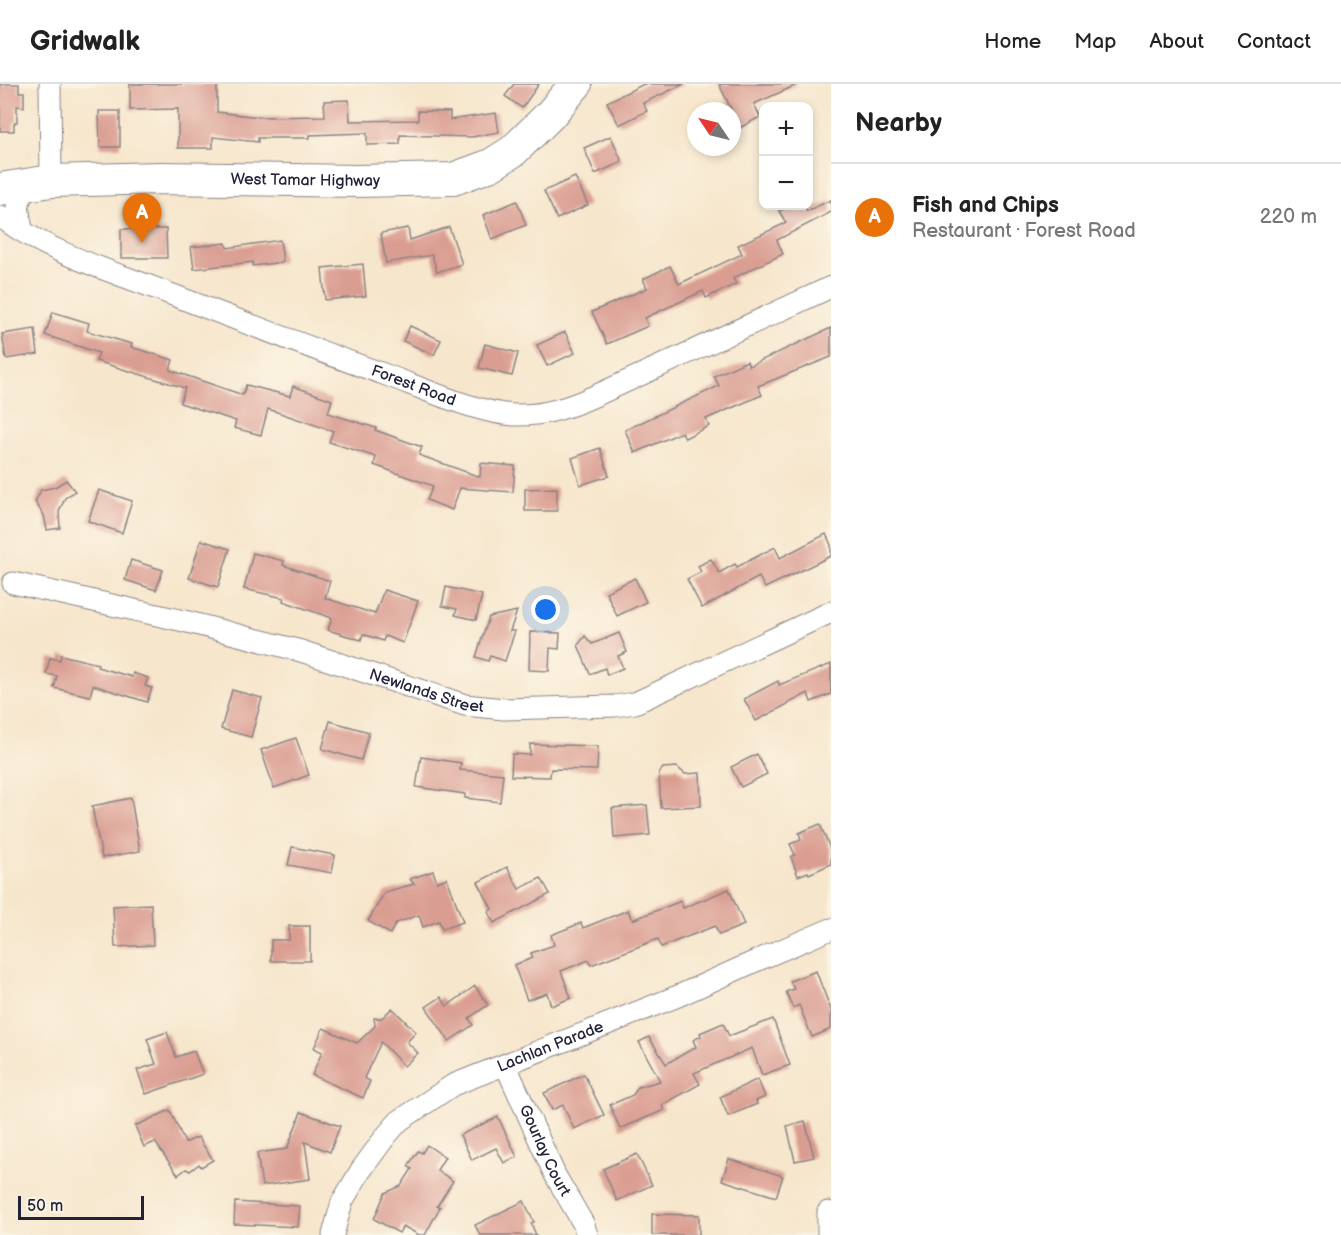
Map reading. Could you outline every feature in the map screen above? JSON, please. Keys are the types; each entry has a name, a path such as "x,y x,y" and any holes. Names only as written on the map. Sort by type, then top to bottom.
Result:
{"highway":[{"name":"West Tamar Highway","path":"25,185 160,178 357,181 453,179 491,165 513,151 549,116 576,84"}],"street":[{"path":"22,230 18,206 50,84"},
{"name":"Forest Road","path":"0,216 47,245 122,276 334,357 484,410 513,415 540,414 560,410 831,287"},
{"name":"Newlands Street","path":"14,583 184,621 301,651 465,705 504,709 615,706 635,703 831,612"},
{"name":"Lachlan Parade","path":"333,1235 342,1202 361,1170 399,1121 453,1085 678,996 831,929"},
{"name":"Gourlay Court","path":"506,1065 555,1175 584,1225 587,1235"},
{"path":"828,1212 828,1235"}],"building":[{"path":"0,84 19,84 19,92 24,92 24,107 17,106 17,122 14,123 14,131 0,131"},
{"path":"130,84 217,84 217,112 259,117 325,116 324,101 349,100 350,121 418,120 418,111 450,112 450,120 496,113 499,132 472,137 400,135 400,144 367,145 367,133 310,135 310,138 258,138 258,142 213,137 213,148 178,148 178,109 130,110"},
{"path":"514,84 539,84 522,108 505,96"},
{"path":"644,84 684,84 643,103 647,111 619,125 607,102"},
{"path":"719,84 799,84 754,104 759,118 741,127 741,102 728,102"},
{"path":"99,111 120,111 120,147 100,147"},
{"path":"611,136 622,162 595,174 584,148"},
{"path":"575,177 588,205 557,219 544,191"},
{"path":"831,200 831,212 777,240 783,254 733,278 736,284 706,298 703,291 645,318 648,326 607,344 592,312 647,288 643,279 670,266 679,284 742,254 738,245 786,223 779,211 807,211"},
{"path":"517,201 526,225 492,239 483,215"},
{"path":"449,227 462,264 437,272 432,255 386,263 381,233 408,228 410,240"},
{"path":"121,229 166,229 167,258 121,258"},
{"path":"280,240 283,262 253,266 253,262 194,269 191,247 226,243 227,248"},
{"path":"363,264 366,296 325,300 322,268"},
{"path":"53,312 89,323 87,331 132,344 131,347 173,360 170,370 243,395 246,385 290,396 293,386 332,400 328,413 376,428 375,430 422,447 419,455 480,477 481,463 515,466 513,492 460,488 452,510 427,500 433,486 374,465 376,457 329,442 333,431 268,409 261,435 234,428 236,421 180,403 185,388 96,361 99,353 45,335"},
{"path":"410,326 441,340 434,355 403,341"},
{"path":"831,328 831,357 758,386 762,395 706,419 709,426 685,438 682,432 635,453 625,430 719,386 714,376 747,361 749,366"},
{"path":"35,329 38,354 6,359 2,334"},
{"path":"565,332 575,353 547,366 537,345"},
{"path":"485,344 518,353 512,376 479,368"},
{"path":"600,448 609,476 580,485 572,458"},
{"path":"66,480 75,491 65,498 59,512 60,528 47,530 44,515 35,502 41,490 55,487"},
{"path":"557,488 557,511 525,511 525,489"},
{"path":"99,490 132,501 122,533 88,521"},
{"path":"826,534 831,545 831,556 765,588 759,577 702,608 687,579 701,572 698,566 711,559 719,573 735,564 737,567 775,547 780,558"},
{"path":"201,540 230,549 218,587 189,578"},
{"path":"253,553 284,561 283,565 330,581 325,598 375,614 384,590 418,601 403,643 385,636 383,641 363,634 361,640 328,630 332,618 283,601 284,598 244,589"},
{"path":"131,560 163,570 156,590 125,580"},
{"path":"635,578 646,602 617,616 606,592"},
{"path":"446,587 482,595 476,620 455,615 457,609 442,606"},
{"path":"517,611 510,631 515,631 505,661 490,656 488,661 476,657 489,617"},
{"path":"530,632 560,633 559,649 550,648 549,671 529,670"},
{"path":"619,633 627,652 618,656 623,668 607,675 605,668 590,674 578,645 585,636 592,644"},
{"path":"61,655 98,664 97,667 132,677 133,673 148,678 145,686 152,688 147,702 93,685 90,696 54,688 57,676 46,674 50,658 60,660"},
{"path":"831,664 831,694 811,702 808,693 756,721 744,699 778,681 779,685"},
{"path":"232,690 262,698 251,737 221,729"},
{"path":"330,721 369,732 361,760 322,749"},
{"path":"296,738 309,775 274,788 261,750"},
{"path":"530,744 598,746 597,770 551,769 550,777 511,776 512,754 530,755"},
{"path":"757,754 767,774 741,787 731,767"},
{"path":"421,757 461,763 460,770 503,774 500,802 465,798 465,794 416,787"},
{"path":"677,767 685,774 700,773 701,806 661,808 659,773 663,768"},
{"path":"131,798 140,851 102,858 92,806"},
{"path":"647,805 650,835 614,838 612,808"},
{"path":"820,824 831,851 831,864 809,874 808,872 798,876 791,857 795,855 790,844 801,840 799,833"},
{"path":"292,847 335,855 332,873 288,865"},
{"path":"507,867 519,889 541,878 550,894 494,923 488,912 492,909 478,882"},
{"path":"433,871 437,882 447,878 463,922 442,929 439,921 423,927 419,915 396,923 390,934 368,921 385,892 414,884 410,879"},
{"path":"729,889 744,925 719,935 715,926 661,947 658,939 591,965 589,960 561,971 571,998 551,1006 547,993 527,1000 514,965 533,958 531,953 554,945 551,935 581,923 583,928 628,910 632,920 681,901 683,908"},
{"path":"151,904 153,945 115,947 113,906"},
{"path":"289,926 310,926 310,961 271,961 271,940 289,940"},
{"path":"816,971 831,1010 831,1029 812,1037 799,1005 793,1008 786,992 794,989 790,981"},
{"path":"475,986 488,1005 469,1018 473,1025 449,1041 426,1007 441,997 447,1006"},
{"path":"392,1008 416,1032 407,1042 418,1053 404,1066 381,1042 364,1078 370,1081 363,1098 312,1075 322,1052 314,1048 323,1028 357,1043 375,1026 374,1018 382,1018"},
{"path":"773,1019 790,1065 762,1075 752,1048 694,1073 700,1084 662,1105 664,1110 620,1129 610,1105 633,1095 638,1087 660,1081 639,1042 649,1037 666,1064 696,1047 693,1040 701,1036 700,1033 723,1023 729,1036"},
{"path":"167,1032 176,1057 194,1051 203,1074 146,1094 137,1070 156,1064 147,1039"},
{"path":"584,1074 604,1115 574,1129 563,1105 552,1110 544,1093"},
{"path":"758,1079 765,1097 756,1101 757,1104 728,1116 720,1097"},
{"path":"170,1110 185,1143 198,1137 213,1160 201,1167 199,1164 190,1171 186,1169 178,1175 155,1142 144,1147 135,1126"},
{"path":"301,1112 340,1126 330,1152 305,1142 310,1179 262,1186 257,1153 287,1149"},
{"path":"498,1117 517,1157 504,1163 496,1148 472,1160 460,1135"},
{"path":"805,1121 814,1157 795,1161 787,1126"},
{"path":"427,1145 445,1157 437,1170 453,1181 437,1206 440,1207 425,1235 419,1235 403,1226 399,1233 374,1219 385,1193 401,1186 412,1169 408,1166 418,1151 422,1153"},
{"path":"637,1154 652,1185 617,1201 603,1169"},
{"path":"729,1159 783,1176 776,1197 722,1180"},
{"path":"524,1201 534,1222 531,1223 536,1235 480,1235 475,1225"},
{"path":"235,1202 300,1206 298,1227 234,1224"},
{"path":"652,1214 699,1215 699,1235 652,1235"}],"place":[{"name":"Fish and Chips","path":"142,243"}]}
